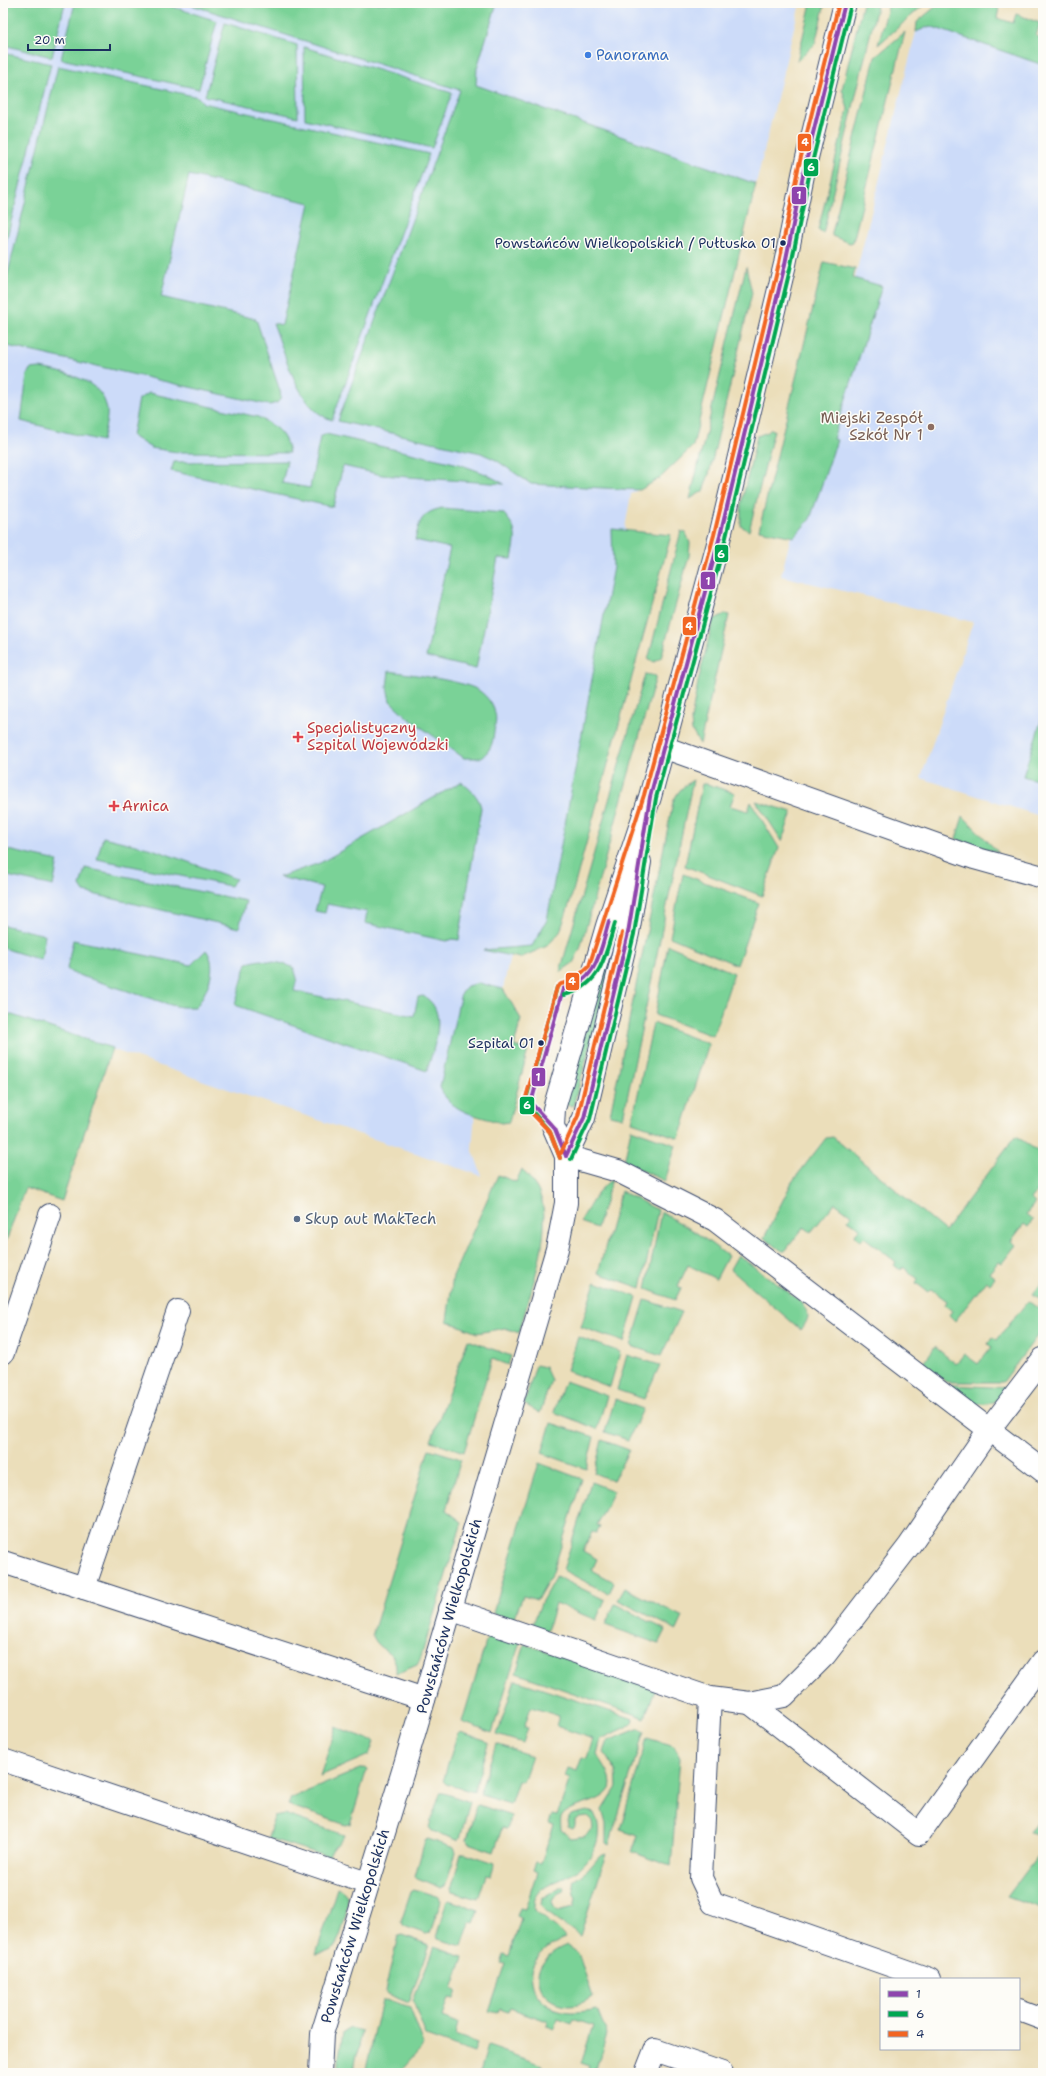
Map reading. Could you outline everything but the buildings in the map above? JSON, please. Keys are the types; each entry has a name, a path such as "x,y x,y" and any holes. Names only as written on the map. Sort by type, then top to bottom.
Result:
{"street":[{"name":"Powstańców Wielkopolskich","path":"320,2073 322,2034 424,1699 557,1249 566,1203 566,1156 553,1126 554,1110 607,926 650,797 720,536 785,264 804,170 845,3"},
{"path":"663,747 974,858 1043,877"},
{"name":"Powstańców Wielkopolskich","path":"566,1156 584,1118 628,933 650,797"},
{"path":"566,1156 618,1171 715,1220 1043,1472"},
{"path":"3,1353 50,1215"},
{"path":"84,1588 178,1311"},
{"path":"450,1609 710,1698 750,1703 784,1696 825,1655 909,1546 988,1431 1043,1359"},
{"path":"3,1562 424,1699"},
{"path":"750,1703 919,1834 1043,1661"},
{"path":"710,1698 701,1878 713,1904 927,1978"},
{"path":"3,1760 367,1883"},
{"path":"1020,2010 1043,2019"},
{"path":"646,2073 655,2050 722,2073"}],"shaded area":[{"name":"Specjalistyczny Szpital Wojewódzki","path":"3,3 283,3 476,68 497,3 800,3 756,184 476,85 660,478 631,494 625,528 641,553 540,948 510,956 503,989 521,1019 502,1100 475,1113 472,1148 482,1176 3,1012"},
{"name":"Miejski Zespół Szkół Nr 1","path":"930,26 1043,65 1043,817 921,778 973,622 781,576 916,32"}],"green space":[{"path":"3,3 65,3 52,57 3,45"},
{"path":"75,3 161,3 217,21 199,89 61,59"},
{"path":"185,3 497,3 477,68 476,85 756,184 693,446 660,478 640,490 531,484 496,460 481,453 338,421 460,90"},
{"path":"811,3 825,3 815,44 797,61"},
{"path":"863,3 877,6 823,234 818,230 848,109 842,89"},
{"path":"889,3 926,3 878,45"},
{"path":"940,3 983,3 999,8 997,18 1013,23 1016,14 1040,23 1036,36 1043,39 1043,65 930,26 916,32 917,22"},
{"path":"225,23 297,45 298,117 205,96"},
{"path":"905,32 853,242 850,243 832,236 832,233 875,57"},
{"path":"304,47 452,93 432,148 305,119"},
{"path":"3,53 51,64 3,253"},
{"path":"58,66 198,97 203,103 429,154 332,420 320,414 310,405 302,393 294,379 273,323 282,325 310,203 189,175 161,297 256,319 280,391 281,398 277,403 269,405 3,345 3,294"},
{"path":"824,262 855,269 853,278 882,286 833,439 837,440 810,519 794,537 759,530"},
{"path":"746,267 752,293 709,474 703,491 690,499"},
{"path":"40,368 71,375 91,384 98,391 104,400 107,410 102,441 21,421 27,375 30,369"},
{"path":"149,393 258,417 279,431 285,440 289,453 177,452 151,448 132,436 139,399"},
{"path":"771,429 774,430 749,531 741,526 741,505 757,436 768,432"},
{"path":"326,434 459,464 486,474 504,484 382,475 343,466 333,507 171,471 174,462 287,461 282,483 310,488 320,437"},
{"path":"442,508 503,513 514,529 515,545 512,559 498,558 476,669 426,657 450,548 415,540 422,518 430,512"},
{"path":"612,529 671,535 570,902 560,932 547,946 520,958 483,950 532,946 547,920 613,567"},
{"path":"681,531 686,533 690,543 689,556 661,658 654,662 648,660"},
{"path":"725,614 729,615 700,744 692,731 691,720 698,682 713,620"},
{"path":"389,671 452,681 464,684 481,692 491,703 496,716 493,740 488,751 481,758 464,758 407,717 390,701 387,687"},
{"path":"645,674 656,676 580,949 573,963 560,972"},
{"path":"1043,715 1043,782 1023,776"},
{"path":"693,780 623,1118 610,1115 673,802 681,789"},
{"path":"461,782 476,796 481,808 459,940 452,939 446,941 365,923 367,912 327,904 325,913 315,911 322,887 279,877 320,863"},
{"path":"702,784 707,784 735,793 730,806 748,811 751,802 779,848 762,896 685,866"},
{"path":"756,801 792,812 782,841"},
{"path":"963,816 999,853 956,839"},
{"path":"103,837 152,849 236,879 230,886 97,859"},
{"path":"3,849 58,861 53,886 3,875"},
{"path":"85,868 246,901 239,928 84,892 80,886"},
{"path":"683,874 759,903 737,965 670,937"},
{"path":"3,925 45,935 41,960 3,948"},
{"path":"620,929 619,945 573,1106 564,1104 613,930"},
{"path":"73,940 191,965 206,950 210,956 210,979 204,994 196,1007 171,1005 72,973 67,969"},
{"path":"668,945 734,973 713,1036 655,1015"},
{"path":"260,960 285,964 294,968 297,978 294,991 414,1016 418,997 423,996 431,1002 436,1010 438,1020 435,1041 427,1071 235,1005 247,963"},
{"path":"479,983 503,989 521,1019 514,1046 528,1050 509,1122 501,1123 465,1112 457,1108 445,1096 440,1087 461,993 467,986"},
{"path":"3,1012 112,1048 62,1201 25,1188 6,1242 3,1241"},
{"path":"653,1023 709,1044 679,1138 632,1122"},
{"path":"631,1129 676,1145 665,1181 624,1162"},
{"path":"1016,1136 1043,1155 1043,1184 1031,1199 1035,1203 1026,1214 1033,1220 1028,1227 1024,1224 1011,1241 1016,1245 1002,1263 999,1261 989,1273 995,1278 990,1284 986,1281 955,1321 949,1315 952,1311 945,1305 947,1301 931,1289 928,1292 916,1283 918,1279 903,1267 900,1270 894,1265 896,1262 864,1237 861,1241 854,1235 860,1228 848,1220 851,1215 835,1203 811,1232 804,1227 785,1251 781,1251 764,1238 792,1182 826,1138 833,1137 945,1231"},
{"path":"522,1169 539,1192 544,1210 542,1245 534,1282 519,1333 505,1328 477,1333 447,1321 453,1276 498,1175 516,1182"},
{"path":"612,1179 597,1228 580,1222 598,1193"},
{"path":"621,1191 658,1210 641,1288 598,1273"},
{"path":"661,1212 694,1231 728,1256 716,1279 688,1265 678,1286 681,1288 675,1300 646,1289"},
{"path":"738,1255 799,1300 808,1315 808,1318 801,1330 730,1269"},
{"path":"1043,1281 1043,1301 1033,1294"},
{"path":"595,1282 637,1297 624,1342 581,1327"},
{"path":"645,1300 682,1312 661,1356 631,1346"},
{"path":"1028,1301 1043,1312 1043,1328 1003,1382 946,1382 923,1363 935,1347 956,1364 964,1354 978,1364 991,1347 988,1344 993,1337 997,1340"},
{"path":"578,1337 620,1352 610,1387 567,1371"},
{"path":"468,1340 511,1356 508,1365 492,1359 464,1452 431,1441"},
{"path":"627,1355 660,1365 644,1399 617,1390"},
{"path":"536,1365 545,1367 551,1380 540,1413 524,1404"},
{"path":"565,1381 607,1396 597,1429 554,1412"},
{"path":"952,1385 1010,1388 994,1401 987,1404 981,1404 966,1400 949,1389"},
{"path":"615,1399 643,1409 628,1440 605,1432"},
{"path":"551,1423 594,1437 586,1469 542,1453"},
{"path":"602,1440 629,1450 613,1481 594,1473"},
{"path":"429,1449 461,1459 446,1510 462,1522 421,1657 417,1665 396,1674 394,1659 388,1652 375,1642 372,1636"},
{"path":"539,1463 582,1479 553,1572 537,1600 523,1596 513,1620 493,1613"},
{"path":"591,1482 614,1491 597,1525 600,1526 596,1533 592,1532 583,1551 597,1559 592,1570 614,1582 609,1594 563,1570"},
{"path":"556,1576 605,1600 596,1620 555,1603 547,1631 532,1626 542,1601"},
{"path":"625,1588 683,1617 677,1630 618,1600"},
{"path":"615,1604 666,1630 659,1644 605,1625"},
{"path":"489,1632 520,1642 492,1733 462,1722"},
{"path":"525,1644 655,1689 645,1718 516,1673"},
{"path":"515,1680 633,1719 632,1724 601,1739 597,1754 608,1772 611,1783 609,1791 594,1801 566,1812 561,1818 561,1830 571,1838 585,1836 593,1829 592,1821 587,1816 579,1817 575,1820 575,1826 573,1829 568,1827 567,1821 571,1815 587,1811 594,1813 598,1831 595,1848 585,1863 578,1870 542,1889 536,1897 534,1903 534,1909 566,1938 549,1947 536,1961 532,1969 532,1987 542,2000 555,2009 566,2012 576,2012 597,2009 607,2034 595,2073 588,2073 590,2066 581,2063 593,2026 574,2019 572,2024 558,2019 554,2029 546,2026 547,2021 510,2008 508,2012 500,2009 498,2013 489,2011 505,1964 501,1963 504,1954 509,1956 521,1918 517,1916 520,1908 525,1909 537,1872 533,1870 536,1862 541,1863 554,1825 549,1823 552,1815 557,1816 570,1778 565,1776 568,1768 577,1771 582,1757 587,1758 593,1739 556,1726 559,1716 531,1707 524,1727 528,1728 523,1743 497,1735"},
{"path":"336,1727 374,1741 369,1755 320,1776"},
{"path":"640,1728 644,1731 609,1845 606,1843 606,1824 602,1810 617,1786 616,1771 604,1752 608,1741"},
{"path":"460,1732 485,1740 488,1744 474,1792 446,1784 443,1781 457,1735"},
{"path":"647,1738 674,1746 680,1758 671,1866 632,1852 638,1836 620,1830"},
{"path":"496,1744 532,1756 523,1782 518,1781 510,1804 481,1795 480,1792"},
{"path":"363,1768 367,1769 350,1824 346,1825 288,1805 291,1798"},
{"path":"440,1793 470,1802 460,1838 457,1840 432,1831 429,1827"},
{"path":"479,1805 511,1816 507,1829 502,1828 494,1852 468,1843 467,1840 476,1806"},
{"path":"284,1814 344,1835 332,1850 329,1857 268,1838 274,1816"},
{"path":"1043,1815 1043,1837 1030,1833"},
{"path":"428,1839 454,1848 456,1853 445,1886 441,1888 415,1877 425,1840"},
{"path":"1043,1849 1043,1910 1007,1897"},
{"path":"465,1853 495,1863 491,1876 486,1875 478,1899 452,1892 451,1889 461,1854"},
{"path":"606,1854 580,1936 545,1911 541,1905 542,1898 560,1887 564,1887 565,1890 557,1894 552,1901 554,1907 558,1911 574,1907 576,1900 573,1881 587,1871 600,1856"},
{"path":"337,1888 343,1891 348,1897 341,1933 335,1946 331,1950 316,1954"},
{"path":"414,1889 439,1897 441,1901 430,1933 426,1934 404,1926 401,1921 411,1891"},
{"path":"449,1900 479,1910 474,1923 470,1922 462,1946 438,1939 437,1934 446,1903"},
{"path":"402,1935 429,1945 409,2003 387,1994 385,1991 398,1936"},
{"path":"567,1945 578,1953 593,1997 577,2004 562,2004 550,1999 542,1990 538,1979 540,1967 549,1955"},
{"path":"434,1947 463,1957 452,1989 457,1991 454,1999 449,1998 443,2017 458,2023 455,2035 477,2043 474,2053 426,2036 413,2001"},
{"path":"386,2000 410,2008 424,2045 399,2073 365,2073 382,2001"},
{"path":"351,2028 362,2031 353,2073 339,2073 339,2056 343,2033"},
{"path":"488,2046 542,2065 540,2073 480,2072"}],"transit line":[{"name":"4","path":"560,1158 550,1132 526,1107 525,1101 557,987 561,984 573,981 589,966 644,795 714,535 779,263 798,169 839,3"},
{"name":"1","path":"566,1156 584,1118 628,933 650,797 720,536 785,264 804,170 845,3"},
{"name":"6","path":"571,1159 590,1119 634,934 656,798 726,537 791,265 810,171 851,4"},
{"name":"1","path":"563,989 575,985 591,972 600,954 609,921"},
{"name":"6","path":"564,995 577,991 594,977 600,968 615,923"},
{"name":"4","path":"561,1153 578,1116 622,933"},
{"name":"6","path":"557,987 525,1103 550,1132 560,1158"},
{"name":"1","path":"563,989 531,1103 555,1129 566,1156"}],"place":[{"name":"Panorama","path":"588,55"},
{"name":"Powstańców Wielkopolskich / Pułtuska 01","path":"783,243"},
{"name":"Miejski Zespół Szkół Nr 1","path":"931,427"},
{"name":"Specjalistyczny Szpital Wojewódzki","path":"298,737"},
{"name":"Arnica","path":"114,806"},
{"name":"Szpital 01","path":"541,1043"},
{"name":"Skup aut MakTech","path":"297,1219"}]}
